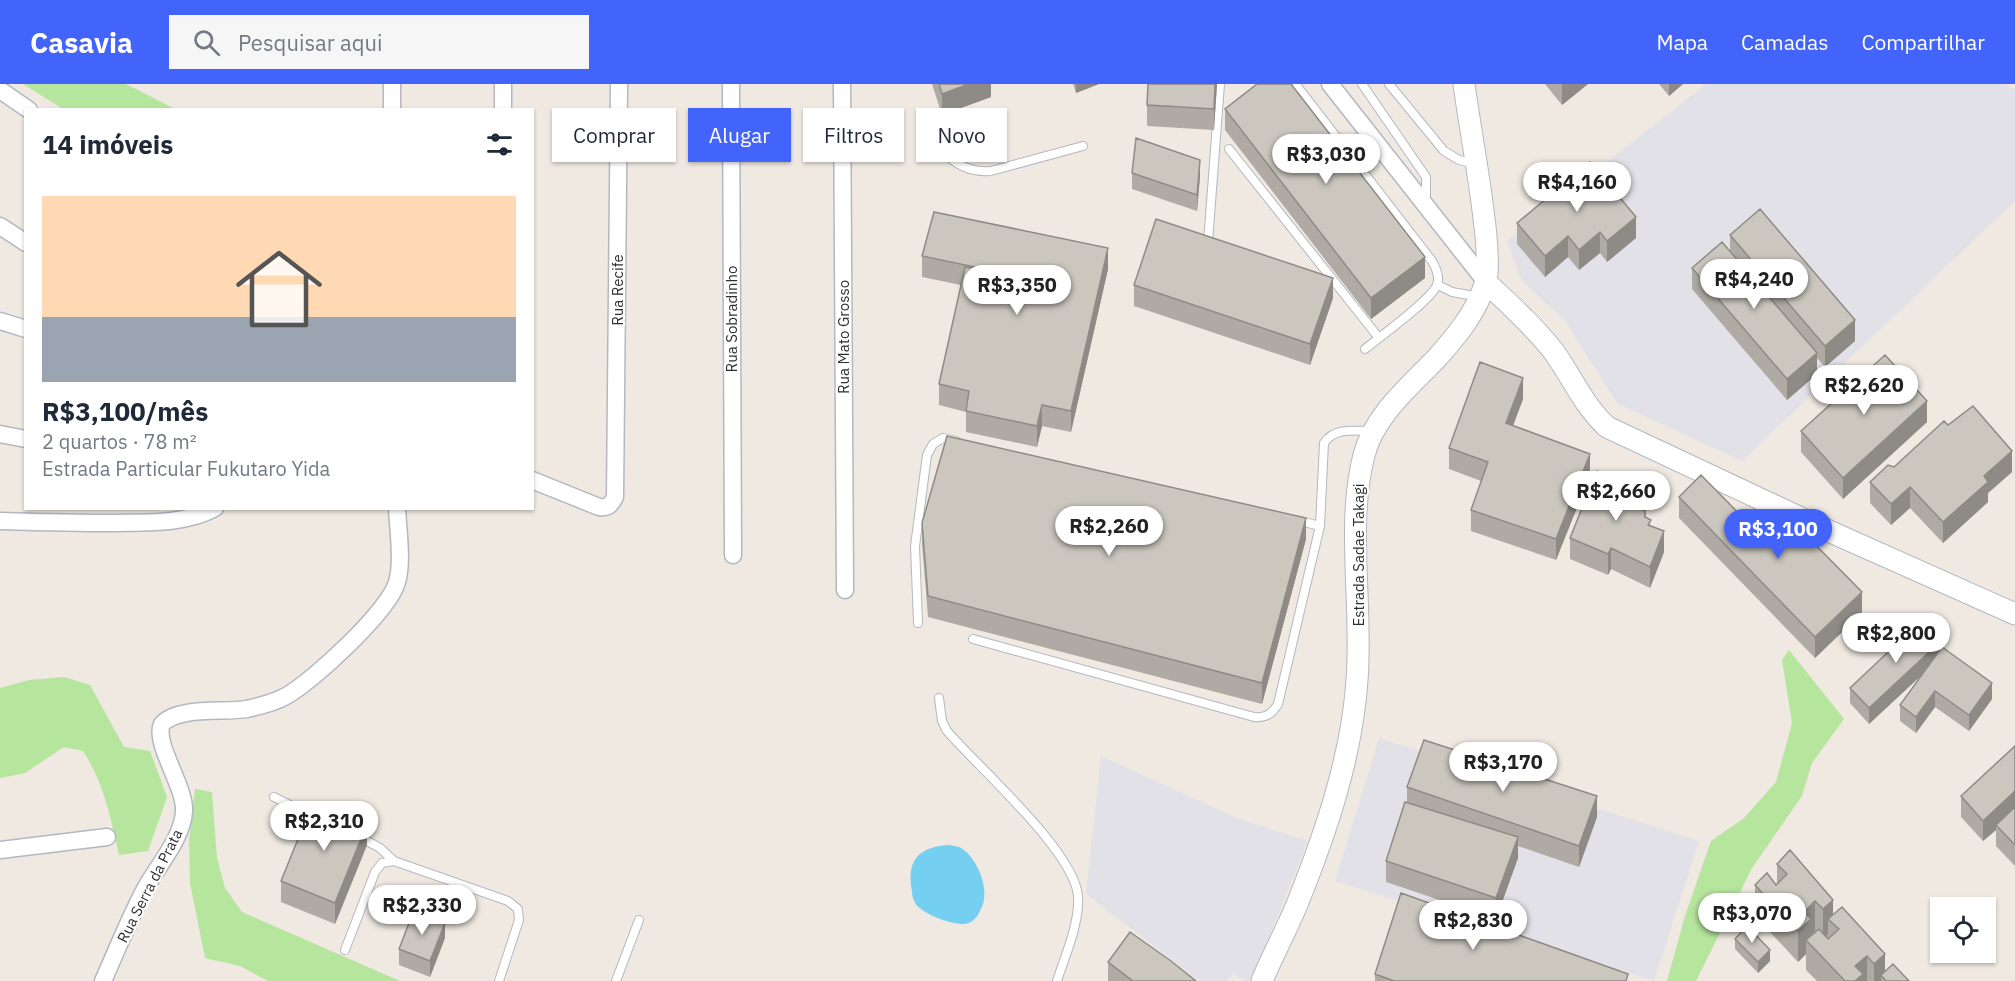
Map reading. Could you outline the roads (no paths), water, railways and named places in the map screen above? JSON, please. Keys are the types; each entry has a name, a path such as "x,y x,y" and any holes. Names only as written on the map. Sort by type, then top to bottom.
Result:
{"street":[{"path":"392,84 392,108"},
{"path":"503,84 503,108"},
{"name":"Rua Recife","path":"534,481 599,507 606,508 612,504 615,497 619,84"},
{"name":"Rua Sobradinho","path":"731,84 733,555"},
{"name":"Rua Mato Grosso","path":"842,84 845,591"},
{"path":"1329,84 1426,206 1483,290 1544,340 1595,416 1607,427 1822,528 2015,614"},
{"name":"Estrada Sadae Takagi","path":"1262,981 1297,904 1340,783 1358,681 1356,520 1359,477 1365,452 1373,431 1395,402 1460,332 1483,290 1487,251 1484,218 1464,84"},
{"path":"0,90 26,108"},
{"path":"0,226 24,242"},
{"path":"0,321 24,328"},
{"path":"0,434 24,439"},
{"path":"0,521 182,520 212,510"},
{"name":"Rua Serra da Prata","path":"103,981 145,890 182,822 184,810 182,798 164,749 160,734 162,724 173,717 184,714 244,710 275,702 302,686 332,659 393,595 398,582 399,569 398,510"},
{"path":"0,850 107,837"}],"lane":[{"path":"1208,242 1220,84"},
{"path":"1362,84 1426,177 1426,206"},
{"path":"1389,84 1444,151 1459,160 1476,164"},
{"path":"1297,86 1432,261 1437,271 1438,285 1428,297 1365,349"},
{"path":"958,162 977,172 991,171 1083,146"},
{"path":"1228,149 1379,338"},
{"path":"1438,285 1452,292 1483,290"},
{"path":"973,639 1264,718 1273,712 1278,704 1320,526 1324,443 1329,435 1337,431 1373,431"},
{"path":"918,622 915,546 927,454 933,444 943,438 966,444"},
{"path":"1286,518 1320,526"},
{"path":"939,698 942,721 947,731 1047,837 1073,878 1078,895 1077,915 1058,981"},
{"path":"274,797 323,821"},
{"path":"353,834 371,841 394,861 508,901 518,909 519,920 499,981"},
{"path":"345,950 375,872 382,863 394,861"},
{"path":"616,981 639,920"}],"water":[{"path":"948,845 960,847 973,859 984,885 984,902 981,909 975,919 965,924 953,923 930,915 913,899 911,875 915,861 924,851"}]}
